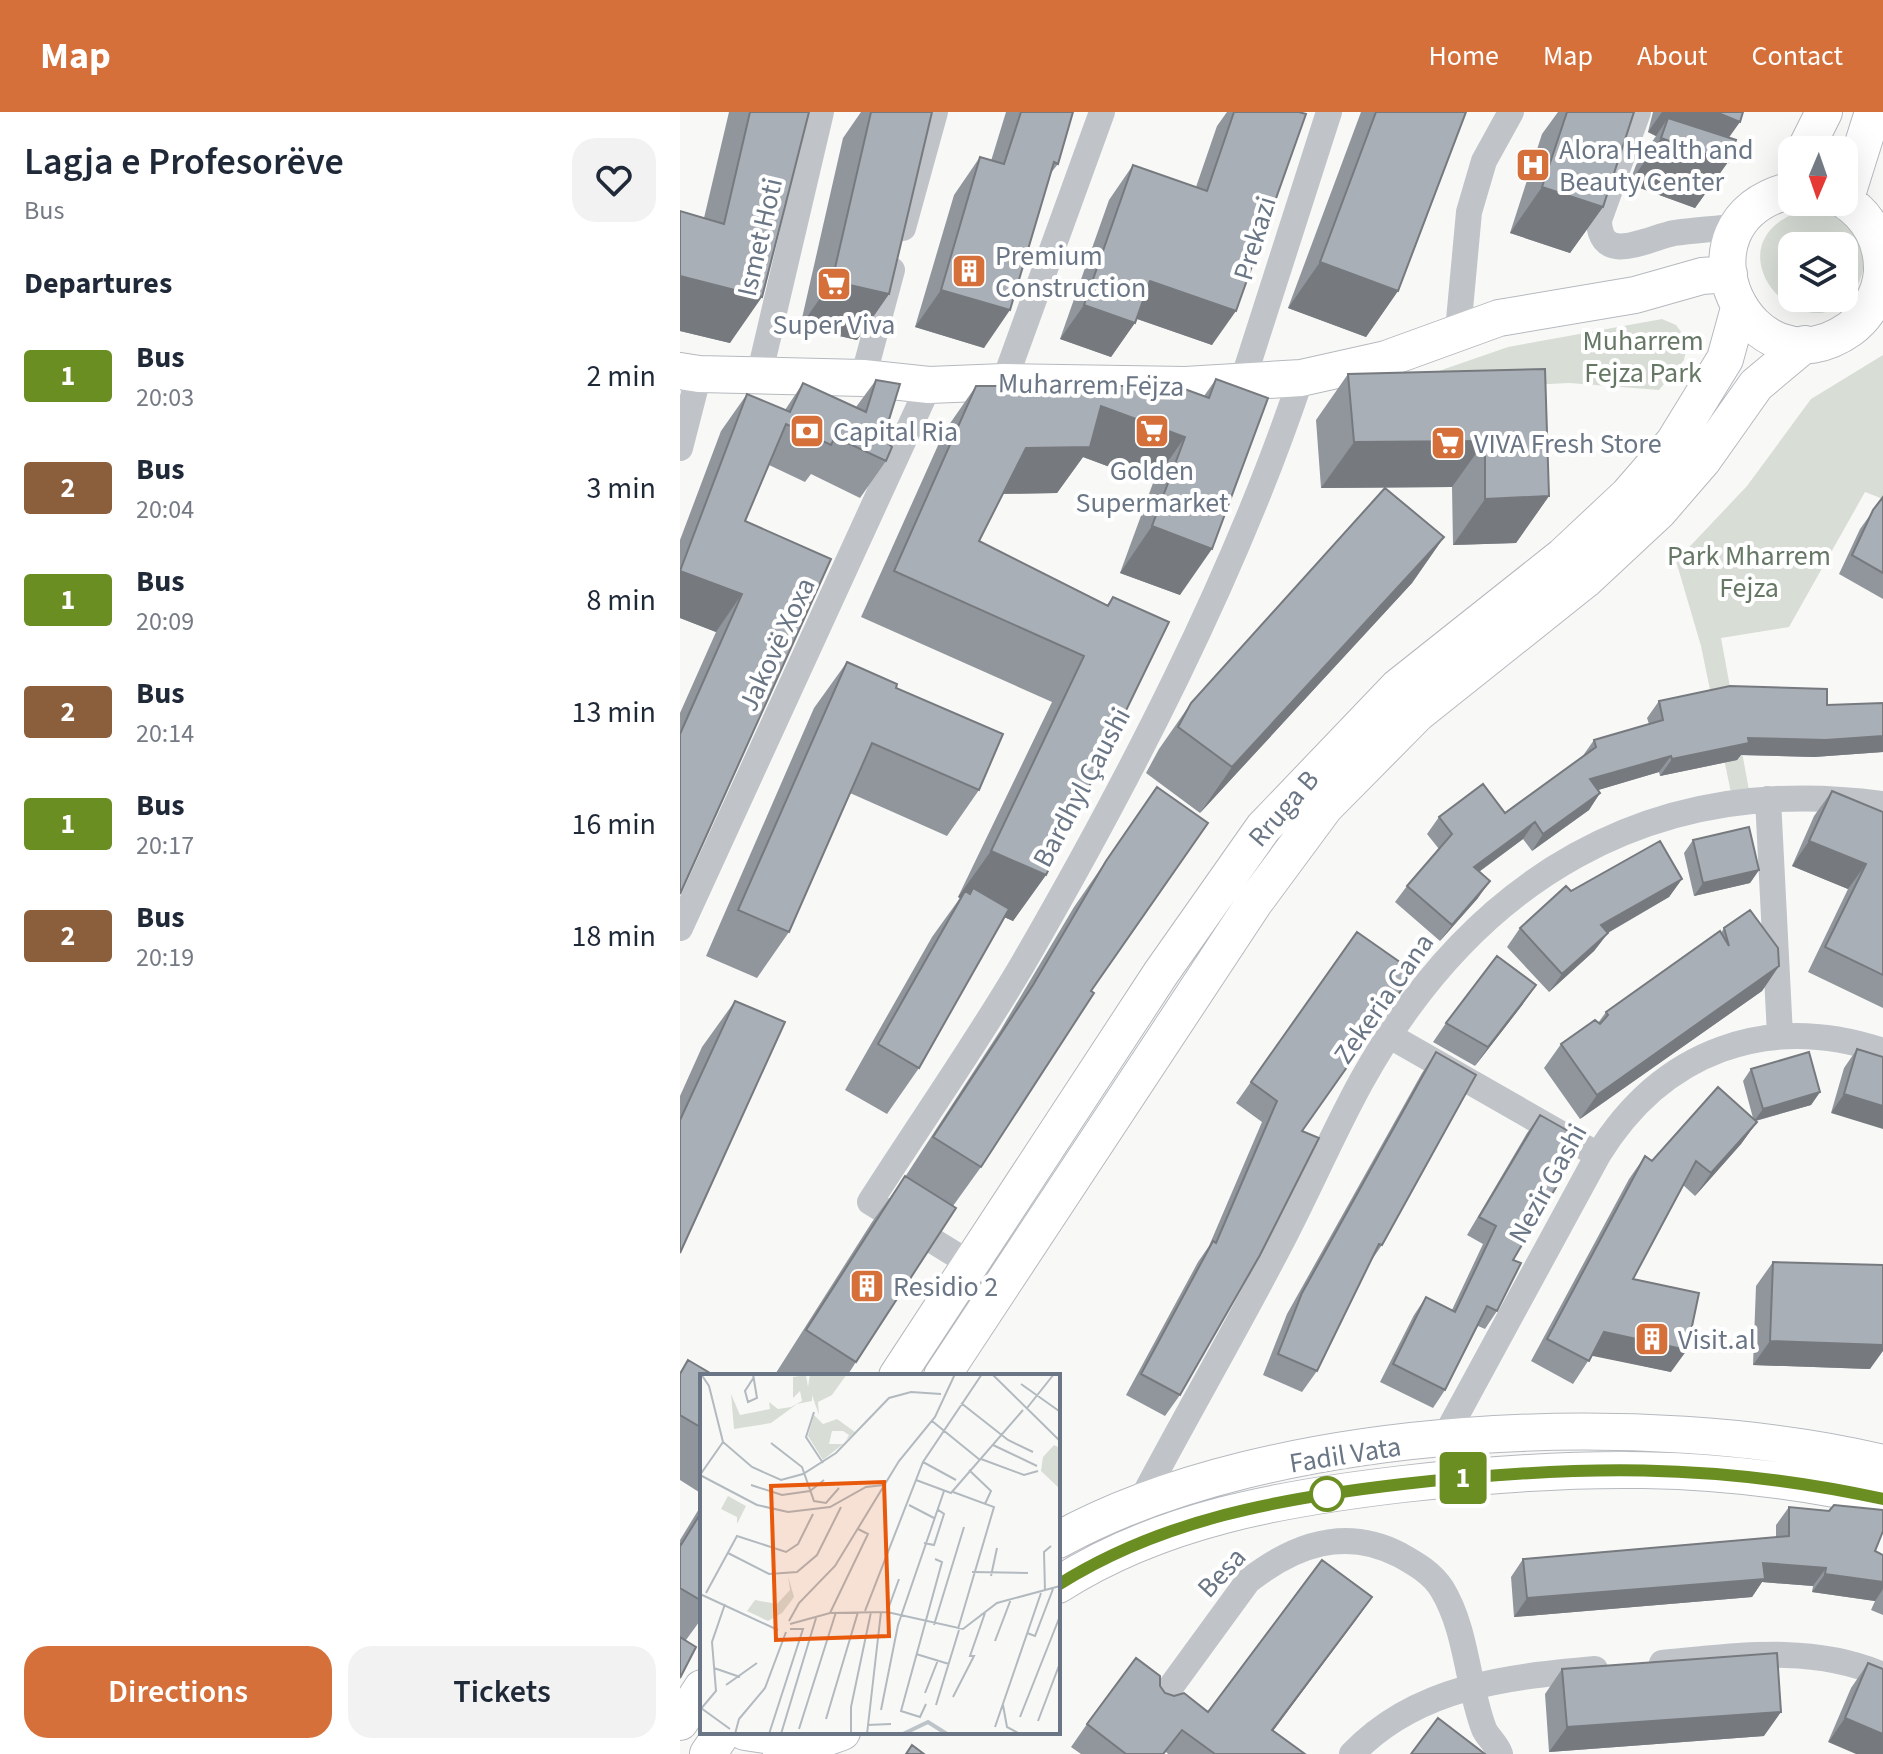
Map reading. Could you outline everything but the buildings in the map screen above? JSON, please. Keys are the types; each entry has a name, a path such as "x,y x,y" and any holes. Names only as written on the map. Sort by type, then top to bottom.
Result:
{"main road":[{"path":"1812,136 1824,112"},
{"path":"1778,192 1753,208 1738,226 1728,250 1730,288 1739,308 1766,334 1805,344 1823,342 1846,331 1878,301 1881,256 1875,234 1859,209 1873,112"},
{"name":"Muharrem Fejza","path":"690,372 863,378 929,385 1004,382 1242,383 1301,378 1386,359 1499,318 1635,295 1702,276 1729,274"},
{"name":"Rruga B","path":"898,1374 1218,887 1263,828 1398,687 1563,556 1628,495 1674,442 1725,359 1739,308"},
{"name":"Rruga B","path":"943,1374 1254,903 1325,807 1417,714 1585,580 1659,511 1703,460 1756,385 1805,344"},
{"name":"Fadil Vata","path":"1060,1539 1142,1499 1228,1475 1318,1456 1443,1440 1567,1433 1687,1435 1797,1446 1883,1463"},
{"name":"Fadil Vata","path":"1060,1584 1112,1553 1210,1519 1318,1495 1427,1482 1579,1469 1665,1469 1780,1479 1883,1499"},
{"path":"688,1721 700,1693"},
{"path":"708,1754 722,1734"},
{"path":"758,1734 790,1734"},
{"path":"781,1754 836,1734"}],"street":[{"name":"Ismet Hoti","path":"759,376 821,112"},
{"path":"863,378 935,112"},
{"path":"1004,382 1102,112"},
{"name":"Prekazi","path":"1242,383 1329,112"},
{"path":"1458,331 1469,212 1484,161 1511,112"},
{"path":"1638,112 1599,220 1600,235 1606,242 1629,248 1674,233 1738,226"},
{"path":"680,448 690,372"},
{"name":"Bardhyl Çaushi","path":"969,1263 870,1202 1023,963 1111,800 1206,617 1301,378"},
{"name":"Jakovë Xoxa","path":"680,928 929,385"},
{"name":"Zekeria Cana","path":"1142,1499 1282,1241 1362,1081 1390,1036 1473,930 1506,900 1544,874 1642,824 1726,804 1768,799 1823,798 1883,804"},
{"path":"1768,799 1780,1035"},
{"name":"Nezir Gashi","path":"1443,1440 1598,1155 1616,1126 1659,1084 1715,1052 1750,1040 1780,1035 1816,1034 1883,1051"},
{"path":"1390,1036 1598,1155"},
{"name":"Besa","path":"1159,1703 1248,1581 1302,1547 1344,1539 1390,1550 1432,1575 1452,1609 1483,1743 1500,1754"},
{"path":"1352,1754 1400,1714 1472,1685 1633,1665 1799,1654 1843,1662 1883,1675"}],"green space":[{"path":"1793,216 1833,216 1854,232 1778,232 1778,294 1762,271 1761,248 1774,226"},
{"path":"1858,239 1864,254 1858,283"},
{"name":"Muharrem Fejza Park","path":"1662,319 1676,325 1688,341 1684,360 1659,390 1569,383 1509,386 1433,373 1508,347"},
{"name":"Park Mharrem Fejza","path":"1883,355 1883,499 1865,492 1789,627 1721,638 1749,790 1731,793 1701,646 1676,561 1747,486 1811,399"}],"bus line":[{"name":"1","path":"1060,1584 1112,1553 1156,1535 1262,1505 1375,1487 1622,1467 1709,1471 1780,1479 1883,1499"}],"place":[{"name":"Alora Health and Beauty Center","path":"1533,165"},
{"name":"Premium Construction","path":"969,271"},
{"name":"Super Viva","path":"834,284"},
{"name":"Capital Ria","path":"807,431"},
{"name":"Golden Supermarket","path":"1152,431"},
{"name":"VIVA Fresh Store","path":"1448,443"},
{"name":"Residio 2","path":"867,1286"},
{"name":"Visit.al","path":"1652,1339"}]}
